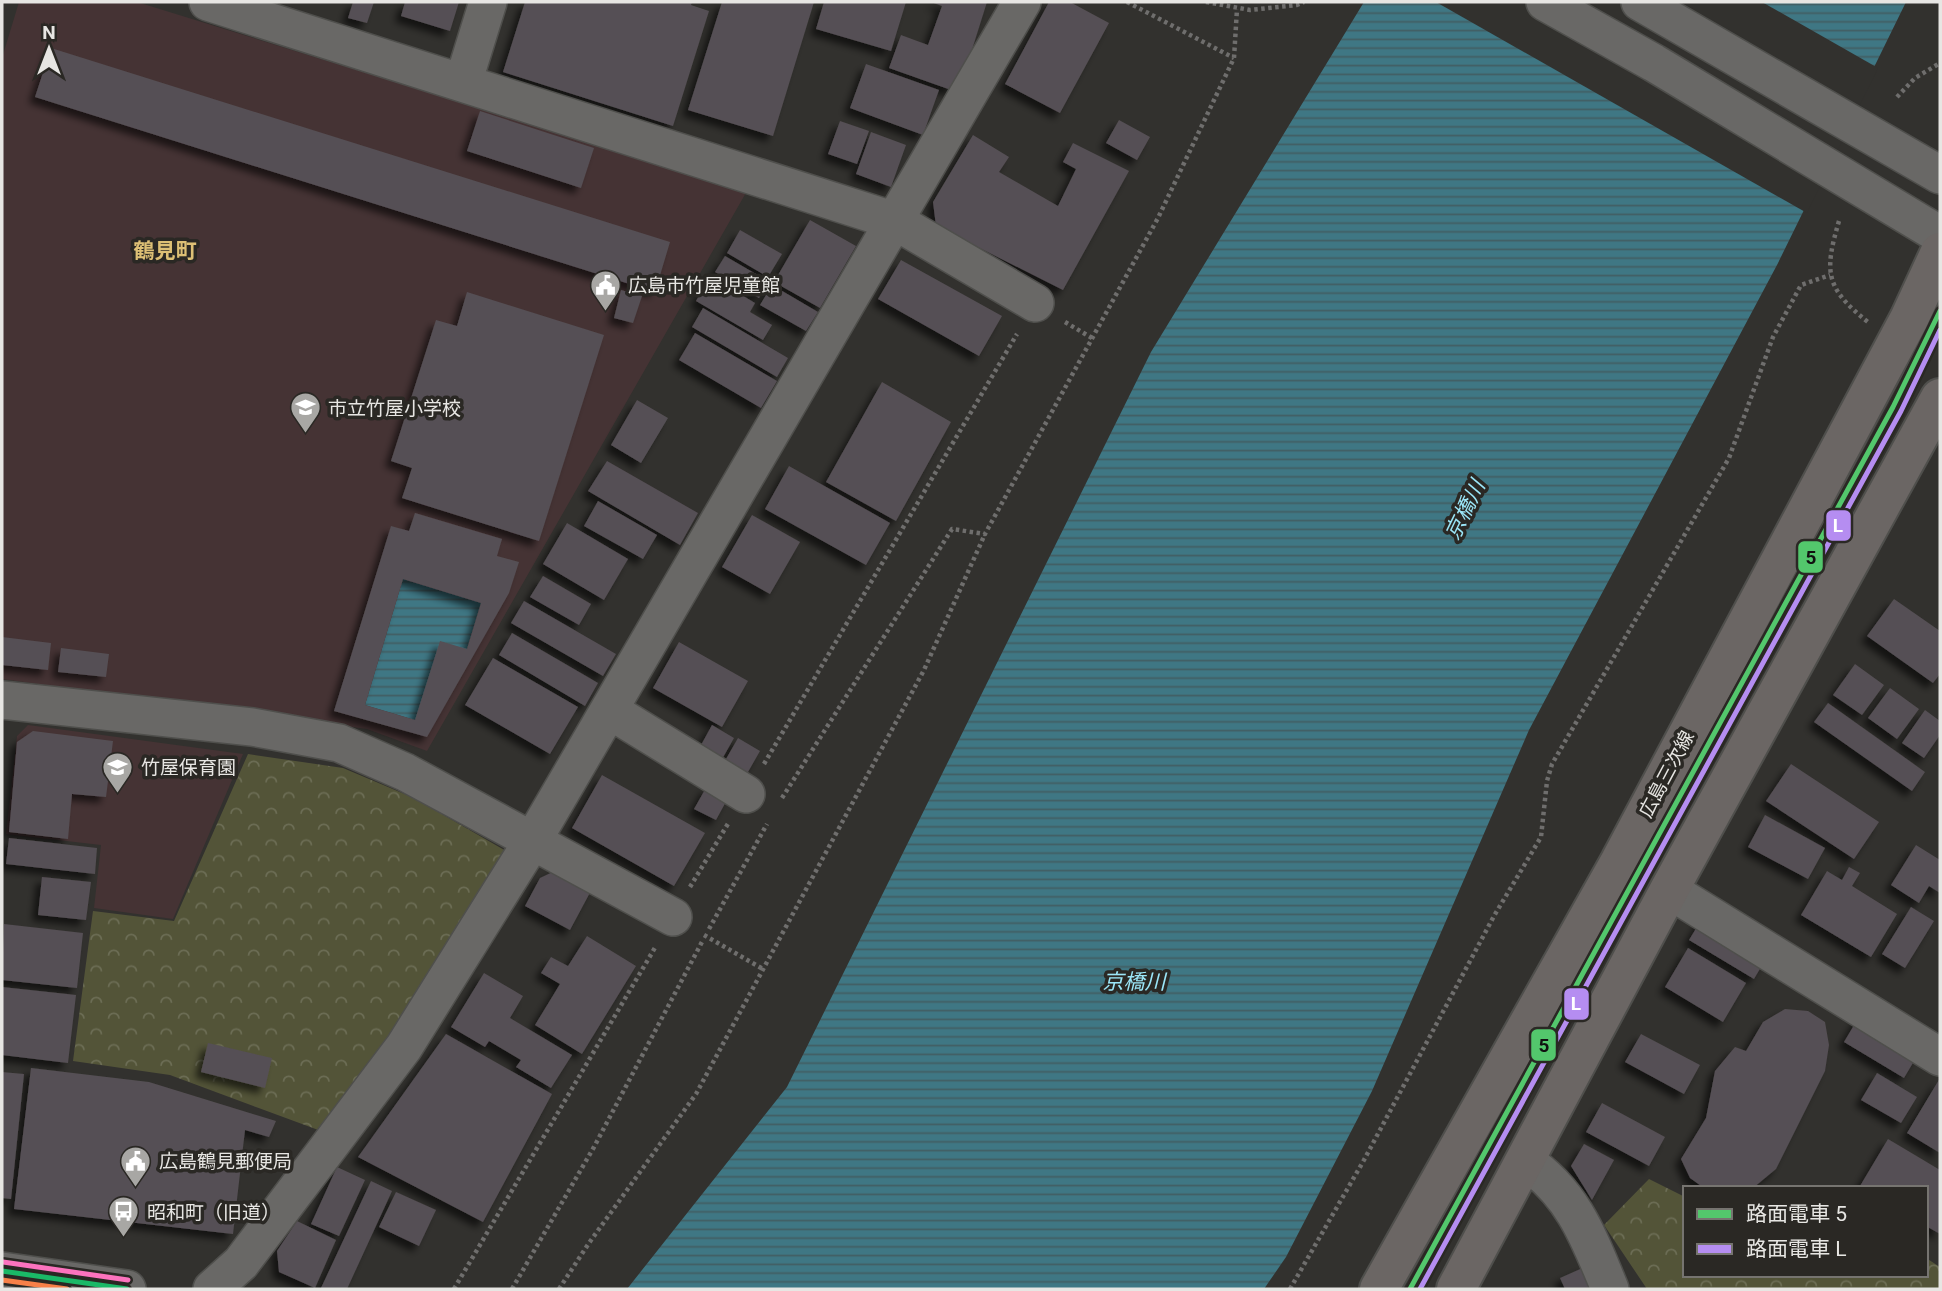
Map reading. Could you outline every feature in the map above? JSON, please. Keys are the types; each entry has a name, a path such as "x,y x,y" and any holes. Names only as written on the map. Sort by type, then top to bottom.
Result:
{"main road":[{"name":"広島三次線","path":"1380,1289 1626,849 1909,319 1940,252"},
{"path":"1456,1289 1669,890 1936,418"}],"street":[{"path":"208,2 895,221 1035,303"},
{"path":"463,83 488,2"},
{"path":"212,1289 241,1263 404,1047 533,840 1022,2"},
{"path":"1545,2 1654,63 1940,234"},
{"path":"1640,2 1940,175"},
{"path":"2,700 252,727 339,743 405,772 673,917"},
{"path":"609,710 746,794"},
{"path":"1669,890 1940,1057"},
{"path":"1525,1161 1548,1177 1565,1196 1589,1237 1610,1289"},
{"path":"2,1271 127,1289"}],"path":[{"path":"1127,2 1234,58"},
{"path":"1206,2 1237,9 1297,5 1304,2"},
{"path":"559,1289 696,1094 923,670 985,534 1158,218 1234,58 1237,9"},
{"path":"1897,97 1915,78 1940,64"},
{"path":"1839,221 1828,258 1831,285 1845,304 1869,323"},
{"path":"1290,1289 1364,1160 1481,939 1541,837 1547,781 1552,764 1729,458 1773,337 1801,285 1830,275"},
{"path":"782,799 952,529 985,534"},
{"path":"512,1289 594,1147 768,822"},
{"path":"673,917 763,969"}],"shaded area":[{"name":"市立竹屋小学校","path":"19,2 137,2 747,191 427,751 367,729 2,679 2,58"},
{"name":"竹屋保育園","path":"28,725 243,754 173,919 94,908 101,845 6,834 17,736"}],"green space":[{"path":"248,754 343,768 414,798 506,851 391,1038 321,1131 170,1075 73,1061 93,911 174,921"},
{"path":"1649,1179 1683,1196 1683,1277 1928,1277 1928,1259 1940,1267 1940,1289 1647,1289 1604,1225"}],"water":[{"name":"京橋川","path":"1364,2 1906,2 1777,265 1529,730 1372,1091 1286,1257 1264,1289 627,1289 787,1087 1151,352"},
{"path":"403,579 481,603 467,649 415,720 365,705"}],"pier":[{"path":"1436,2 1762,2 1878,68 1807,213"}],"building":[{"path":"353,2 374,2 367,23 348,18"},
{"path":"405,2 459,2 450,31 401,16"},
{"path":"525,2 692,2 691,5 709,11 673,126 503,72"},
{"path":"722,2 814,2 773,136 688,110"},
{"path":"824,2 906,2 891,51 816,29"},
{"path":"931,2 987,2 970,56 951,90 889,68 901,35 928,45 942,6"},
{"path":"1049,2 1070,2 1109,23 1060,113 1005,84"},
{"path":"51,48 670,242 655,292 35,97"},
{"path":"866,64 939,90 923,135 850,108"},
{"path":"480,111 594,148 581,188 467,151"},
{"path":"1119,120 1150,137 1137,160 1106,143"},
{"path":"840,121 869,131 857,164 828,154"},
{"path":"871,132 906,145 891,187 856,174"},
{"path":"973,135 1009,157 999,172 1058,206 1076,169 1063,162 1073,143 1129,171 1063,290 936,226 933,202"},
{"path":"810,220 856,246 820,308 774,282"},
{"path":"740,230 782,254 768,277 727,253"},
{"path":"725,256 768,281 759,298 715,272"},
{"path":"901,260 1002,316 979,356 878,299"},
{"path":"710,276 755,303 750,312 772,325 763,340 696,301"},
{"path":"772,285 818,312 806,331 760,305"},
{"path":"621,290 642,296 633,323 614,318"},
{"path":"467,292 604,335 539,541 402,498 412,468 391,461 436,320 457,326"},
{"path":"703,308 788,358 777,377 692,327"},
{"path":"695,333 777,381 761,408 679,360"},
{"path":"882,382 951,422 896,521 826,482"},
{"path":"637,400 668,418 641,463 611,445"},
{"path":"607,461 698,513 680,545 588,491"},
{"path":"789,466 890,523 866,565 765,509"},
{"path":"598,501 657,535 643,559 584,526"},
{"path":"415,513 502,539 497,556 519,562 509,593 427,737 334,711 391,526 409,531","holes":["403,579 481,603 467,649 440,641 415,720 365,705"]},
{"path":"752,515 800,542 770,594 722,567"},
{"path":"567,523 628,559 604,600 543,564"},
{"path":"543,576 591,604 579,625 530,597"},
{"path":"1894,599 1940,631 1940,674 1933,683 1867,636"},
{"path":"524,601 616,654 603,676 511,623"},
{"path":"512,633 598,683 585,706 499,655"},
{"path":"2,637 51,643 48,670 2,665"},
{"path":"679,642 748,681 722,727 653,688"},
{"path":"61,648 109,654 106,677 58,672"},
{"path":"493,658 578,707 550,754 465,705"},
{"path":"1855,664 1884,685 1862,715 1833,695"},
{"path":"1890,688 1919,709 1897,739 1868,718"},
{"path":"1828,703 1925,772 1912,791 1814,722"},
{"path":"1925,710 1940,721 1940,735 1924,758 1902,743"},
{"path":"712,725 734,738 717,768 695,756"},
{"path":"33,731 113,741 106,797 72,794 68,839 9,832 17,742"},
{"path":"738,738 760,751 740,786 718,773"},
{"path":"1791,764 1879,822 1854,859 1766,801"},
{"path":"602,775 705,833 674,886 572,828"},
{"path":"707,786 728,798 716,820 694,809"},
{"path":"1765,815 1825,848 1808,879 1748,847"},
{"path":"9,838 97,848 95,874 6,864"},
{"path":"1916,845 1940,860 1940,893 1929,886 1919,903 1891,885"},
{"path":"1849,867 1860,873 1852,886 1897,914 1871,957 1801,915 1827,871 1842,880"},
{"path":"559,869 593,887 570,930 525,906 540,878"},
{"path":"42,877 91,882 86,920 38,915"},
{"path":"1911,907 1934,921 1905,968 1882,954"},
{"path":"1703,917 1768,955 1754,979 1689,940"},
{"path":"4,924 83,933 77,988 2,980"},
{"path":"587,936 636,966 582,1054 535,1025 560,984 541,973 551,957 568,966"},
{"path":"1688,948 1746,983 1723,1022 1665,987"},
{"path":"484,973 523,996 510,1018 572,1055 551,1088 516,1067 521,1060 489,1041 485,1047 451,1027"},
{"path":"2,987 76,995 68,1063 2,1055"},
{"path":"1785,1009 1808,1011 1825,1022 1829,1045 1825,1071 1776,1169 1755,1186 1701,1186 1690,1178 1681,1159 1706,1118 1715,1071 1735,1047 1746,1051 1763,1022"},
{"path":"1860,1015 1920,1051 1904,1078 1844,1042"},
{"path":"446,1034 552,1094 483,1222 358,1157"},
{"path":"1641,1034 1700,1065 1684,1094 1625,1062"},
{"path":"208,1043 272,1058 265,1088 201,1072"},
{"path":"31,1068 149,1082 276,1121 269,1137 245,1130 233,1234 14,1209"},
{"path":"2,1072 24,1074 11,1199 2,1198"},
{"path":"1877,1073 1917,1097 1901,1123 1861,1100"},
{"path":"1940,1078 1940,1153 1907,1133"},
{"path":"1602,1103 1665,1137 1649,1166 1586,1132"},
{"path":"1888,1139 1940,1170 1940,1234 1928,1227 1928,1186 1860,1186"},
{"path":"1584,1144 1614,1160 1592,1200 1571,1166"},
{"path":"337,1167 365,1180 339,1236 311,1224"},
{"path":"371,1181 392,1191 347,1289 321,1288"},
{"path":"396,1192 436,1210 419,1246 379,1227"},
{"path":"297,1221 336,1240 315,1288 279,1272 277,1251"},
{"path":"1587,1266 1598,1289 1565,1289 1560,1278"}],"tram line":[{"name":"5","path":"1410,1289 1893,407 1940,311"},
{"name":"L","path":"1420,1289 1901,411 1940,330"}],"transit line":[{"path":"3,1262 128,1280"},
{"path":"2,1271 127,1289"},
{"path":"2,1280 67,1289"}],"place":[{"name":"広島市竹屋児童館","path":"605,312"},
{"name":"市立竹屋小学校","path":"305,435"},
{"name":"竹屋保育園","path":"118,794"},
{"name":"広島鶴見郵便局","path":"136,1188"},
{"name":"昭和町（旧道）","path":"124,1239"}],"district":[{"name":"鶴見町","path":"165,251"}]}
